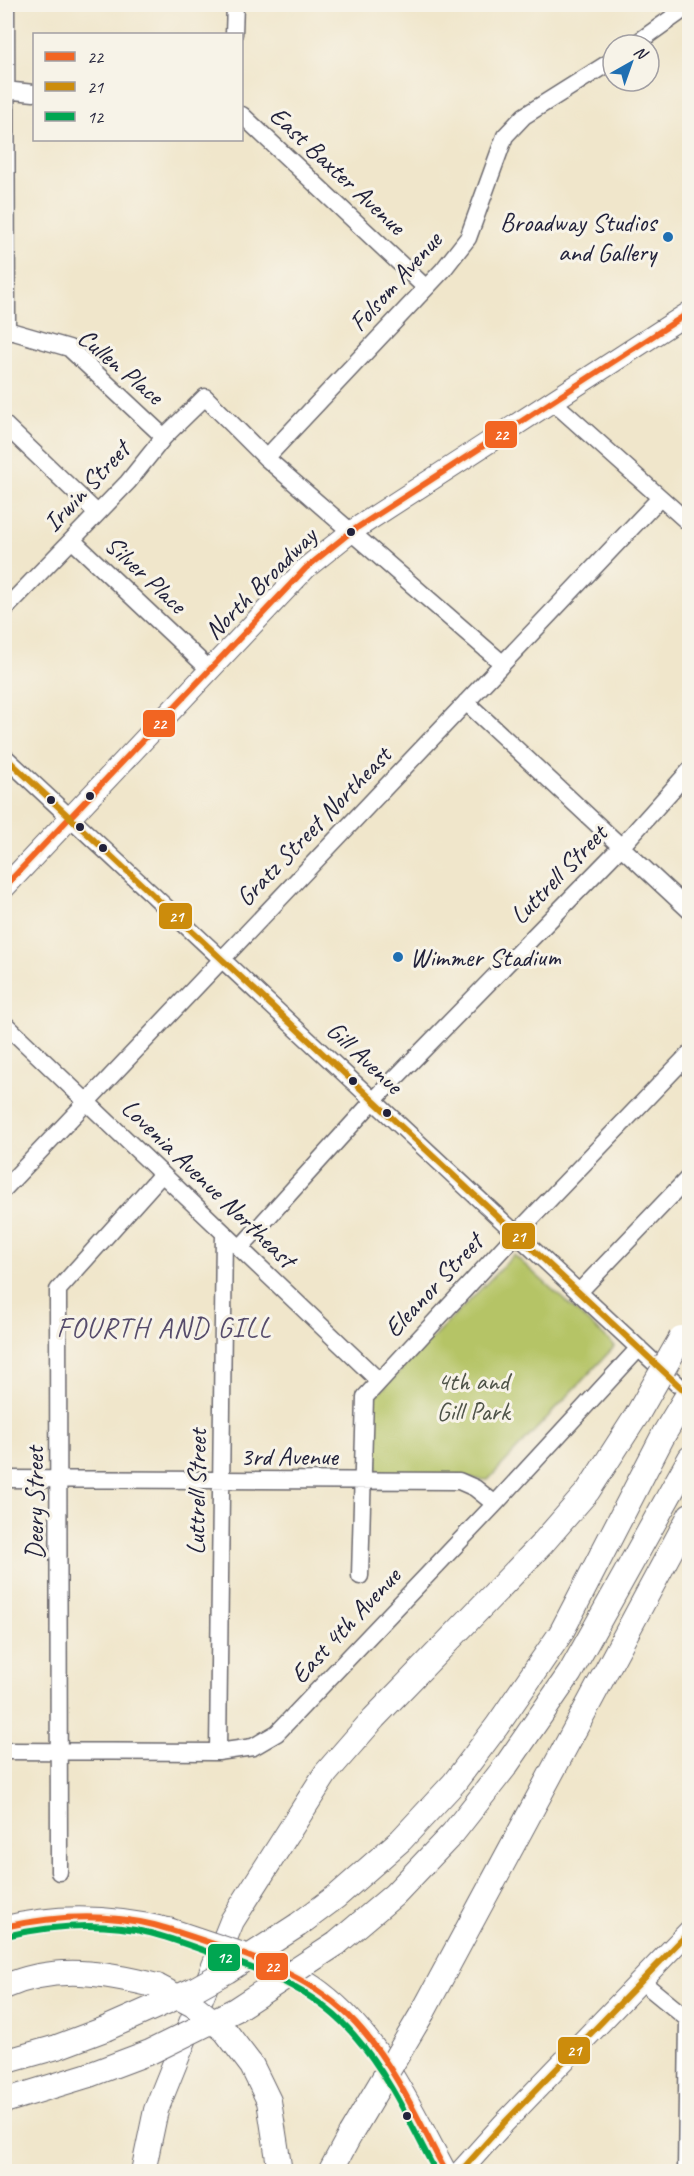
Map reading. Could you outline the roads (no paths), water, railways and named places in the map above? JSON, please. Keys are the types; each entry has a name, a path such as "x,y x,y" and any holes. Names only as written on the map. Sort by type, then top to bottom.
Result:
{"highway":[{"path":"142,2172 156,2110 232,1921 320,1782 374,1718 541,1545 588,1491 637,1415 685,1333"},
{"path":"4,2062 105,2030 193,1990 227,1971 298,1925 337,1896 401,1840 454,1783 561,1633 664,1434 690,1391"},
{"path":"4,2101 89,2075 150,2052 235,2010 336,1944 394,1894 445,1841 505,1767 570,1673 690,1458"},
{"path":"330,2172 423,2012 690,1515"},
{"path":"4,1987 25,1977 69,1972 110,1974 157,1986 193,2005 226,2032 252,2066 269,2101 280,2172"}],"main road":[{"name":"North Broadway","path":"4,888 212,671 302,572 352,531 690,312"},
{"path":"4,1927 42,1919 105,1918 144,1923 170,1929 264,1961 312,1986 362,2029 381,2055 446,2172"},
{"path":"460,2172 504,2123 690,1930"}],"street":[{"path":"6,4 6,331"},
{"path":"234,33 235,4"},
{"path":"651,33 690,5"},
{"name":"Folsom Avenue","path":"266,458 443,270 468,238 505,136 524,116 601,68"},
{"path":"5,90 33,93"},
{"name":"East Baxter Avenue","path":"243,116 426,288"},
{"name":"Cullen Place","path":"6,331 69,348 164,437"},
{"name":"Irwin Street","path":"4,610 128,482 164,437 205,396 266,458"},
{"path":"551,400 690,524"},
{"name":"Silver Place","path":"4,424 97,513"},
{"path":"266,458 502,663"},
{"name":"Gratz Street Northeast","path":"4,1189 660,498"},
{"name":"Silver Place","path":"72,540 212,671"},
{"path":"466,702 690,911"},
{"name":"Gill Avenue","path":"4,756 690,1396"},
{"name":"Luttrell Street","path":"240,1248 374,1100 621,847 690,771"},
{"name":"Lovenia Avenue Northeast","path":"4,1023 378,1380"},
{"name":"Eleanor Street","path":"360,1576 365,1397 378,1380 690,1053"},
{"name":"Deery Street","path":"59,1872 58,1290 162,1174"},
{"path":"579,1292 690,1176"},
{"name":"Luttrell Street","path":"218,1752 224,1233"},
{"name":"East 4th Avenue","path":"4,1751 218,1752 253,1747 277,1733 495,1504 639,1348"},
{"name":"3rd Avenue","path":"4,1479 459,1481 475,1488 495,1504"},
{"path":"641,1981 689,2020 686,2172"}],"place":[{"name":"Broadway Studios and Gallery","path":"668,237"},
{"name":"Wimmer Stadium","path":"398,957"}],"district":[{"name":"FOURTH AND GILL","path":"164,1327"}],"park label":[{"name":"4th and Gill Park","path":"473,1396"}]}
